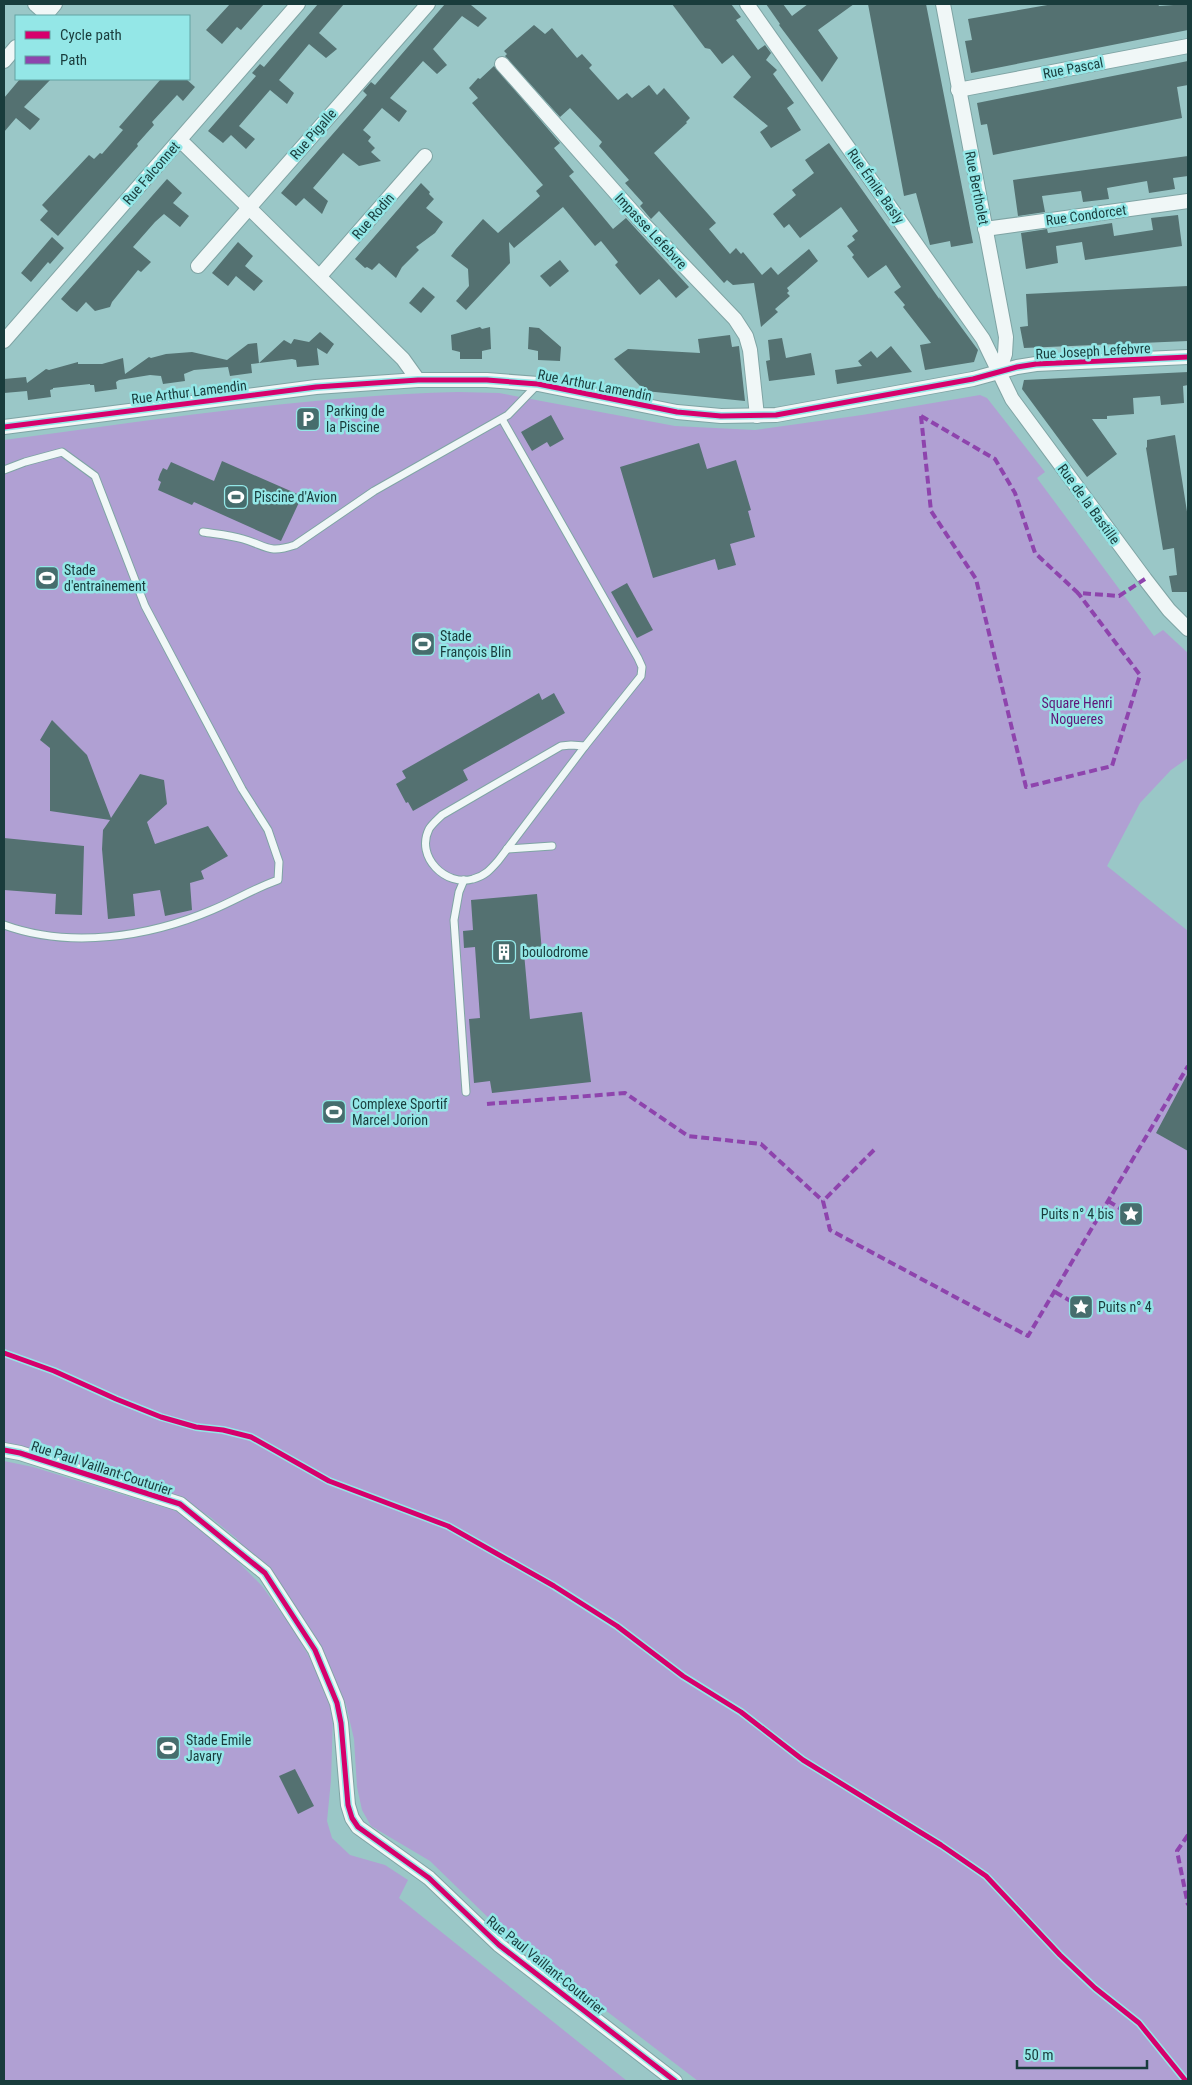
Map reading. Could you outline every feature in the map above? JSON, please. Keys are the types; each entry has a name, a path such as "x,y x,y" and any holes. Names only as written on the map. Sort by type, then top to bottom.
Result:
{"street":[{"path":"35,4 49,11"},
{"name":"Rue Falconnet","path":"4,341 298,4"},
{"name":"Rue Pigalle","path":"198,266 428,4"},
{"name":"Rue Émile Basly","path":"747,4 983,338 999,372"},
{"name":"Rue Bertholet","path":"942,4 1006,337 1005,354 999,372"},
{"name":"Rue Pascal","path":"958,90 1188,46"},
{"path":"4,61 15,48"},
{"name":"Impasse Lefebvre","path":"502,64 639,219 735,320 746,336 750,350 757,416"},
{"path":"180,140 403,359 418,380"},
{"name":"Rue Rodin","path":"320,276 425,156"},
{"name":"Rue Condorcet","path":"985,229 1188,201"},
{"name":"Rue Joseph Lefebvre","path":"999,372 1036,364 1188,357"},
{"name":"Rue Arthur Lamendin","path":"4,427 316,388 418,380 487,380 538,384 677,412 721,416 757,416 804,410 973,379 999,372"},
{"name":"Rue de la Bastille","path":"999,372 1012,399 1139,571 1169,610 1188,629"},
{"name":"Rue Paul Vaillant-Couturier","path":"4,1450 20,1453 180,1504 265,1573 315,1650 337,1703 341,1723 348,1805 352,1818 358,1826 429,1878 499,1945 676,2081"}],"lane":[{"path":"203,532 242,539 269,550 296,545 374,491 502,419 538,384"},
{"path":"502,419 638,658 642,667 641,676 487,873 473,879 464,880 447,878 438,871 427,853 426,842 428,830 442,815 561,746 571,744 585,746"},
{"path":"4,470 62,452 94,476 146,606 242,789 268,830 279,862 278,880 213,910 171,926 108,936 76,937 44,935 4,925"},
{"path":"507,849 552,846"},
{"path":"464,880 459,892 454,920 466,1092"}],"green space":[{"name":"Complexe Sportif Marcel Jorion","path":"499,393 675,426 755,430 862,415 980,395 987,398 1045,472 1037,478 1154,636 1163,630 1188,653 1188,758 1171,770 1140,803 1107,866 1188,931 1188,2081 698,2081 503,1932 430,1861 371,1826 362,1810 357,1787 354,1739 346,1705 331,1671 273,1580 236,1538 209,1516 169,1495 4,1444 4,440 287,404 401,394"},
{"name":"Stade Emile Javary","path":"4,1461 33,1467 179,1512 204,1527 262,1586 295,1632 318,1672 333,1715 331,1780 327,1821 332,1838 350,1855 385,1865 408,1880 399,1898 627,2081 4,2081"}],"building":[{"path":"230,4 264,4 241,30 237,27 222,44 206,30"},
{"path":"318,4 344,4 319,33 337,49 326,58 309,44 279,80 294,93 287,104 270,90 239,126 255,139 246,149 231,135 223,143 208,131 256,76 252,73 260,64 264,67"},
{"path":"445,4 472,4 487,18 478,27 462,16 433,49 447,65 437,74 423,61 390,98 407,111 399,122 382,108 363,130 371,137 368,141 375,148 371,152 381,161 359,166 343,153 313,188 328,201 322,214 304,198 296,206 281,193 367,95 363,91 371,82 375,85"},
{"path":"672,4 731,4 741,17 736,20 758,50 765,45 771,53 766,60 777,70 773,74 794,103 787,108 801,130 771,148 760,132 768,126 733,97 751,77 733,55 722,64 710,49 705,48"},
{"path":"766,4 783,4 792,16 808,4 854,4 818,30 838,58 822,82 779,25"},
{"path":"868,4 926,4 973,243 951,247 950,241 930,245 916,193 904,196"},
{"path":"1053,4 1158,4 1159,6 1188,4 1188,30 971,73 965,41 972,40 968,19"},
{"path":"534,25 545,34 552,28 577,58 582,54 592,65 589,68 618,100 627,93 632,98 649,85 657,95 664,88 690,118 654,153 716,223 709,229 730,254 736,248 741,254 743,252 762,275 771,267 778,275 809,249 818,261 787,288 789,291 787,293 790,296 775,309 778,312 761,327 754,283 733,285 727,280 724,283 659,211 651,219 640,206 643,203 625,183 629,180 599,146 602,142 570,108 560,117 505,56 507,54 504,51"},
{"path":"1188,61 1188,85 1177,87 1182,118 993,155 987,124 981,125 977,103"},
{"path":"494,66 560,143 554,148 574,172 569,176 613,229 626,218 689,287 676,298 659,279 640,295 615,265 618,262 601,241 595,246 563,207 514,248 509,242 510,263 466,310 456,301 469,286 468,269 451,256 456,249 483,219 498,233 540,196 536,191 543,185 472,103 478,98 469,88 478,78 480,79"},
{"path":"19,80 50,80 24,107 40,119 30,130 16,118 4,132 4,98"},
{"path":"160,80 187,80 195,87 183,101 177,95 152,122 154,125 137,144 138,146 58,236 40,220 48,211 42,205 89,155 94,159 100,153 102,154 123,130 119,127"},
{"path":"829,143 940,300 939,297 978,350 974,362 925,370 920,345 931,343 903,307 905,305 894,292 901,287 886,265 868,278 852,257 854,255 847,246 855,240 852,236 858,231 841,207 800,238 789,224 784,228 773,214 796,195 792,190 814,173 805,160"},
{"path":"1188,156 1188,176 1173,178 1175,189 1149,193 1147,181 1107,188 1109,199 1083,202 1081,191 1042,196 1045,212 1018,216 1013,180"},
{"path":"167,179 182,193 173,203 189,216 180,227 164,214 133,247 151,262 141,272 138,270 110,307 95,311 86,302 77,312 71,308 61,299"},
{"path":"421,183 434,199 426,208 443,222 435,233 416,247 419,250 402,267 396,278 379,263 372,270 367,267 365,268 355,259"},
{"path":"1178,215 1182,246 1085,260 1082,242 1056,246 1058,263 1026,269 1021,233 1047,229 1048,233 1112,223 1114,236 1153,230 1151,218"},
{"path":"52,237 64,248 50,264 48,262 31,282 21,273"},
{"path":"238,242 253,256 245,266 263,281 254,291 236,276 228,286 212,273"},
{"path":"560,260 569,271 550,287 540,276"},
{"path":"1188,286 1188,341 1024,348 1020,327 1028,326 1026,294"},
{"path":"423,287 435,297 421,313 409,303"},
{"path":"480,327 482,329 490,327 491,349 482,351 482,359 460,359 460,352 452,350 451,335"},
{"path":"529,327 539,328 561,347 560,361 538,360 538,351 528,349"},
{"path":"320,332 334,344 327,354 317,348 319,365 297,367 296,360 292,359 259,363 284,340 291,344 294,339 309,342"},
{"path":"730,335 732,347 739,346 745,401 645,391 614,359 628,349 700,353 698,339"},
{"path":"782,338 786,358 811,353 815,375 769,381 766,361 770,360 768,340"},
{"path":"257,343 259,363 251,364 252,373 230,376 228,367 194,370 184,374 185,381 163,384 161,376 150,375 119,380 116,382 117,389 95,392 94,385 90,384 53,388 50,390 51,397 28,400 27,391 4,393 4,379 26,377 27,383 46,369 49,370 78,362 78,364 102,364 123,358 125,374 149,357 192,352 227,360 248,344"},
{"path":"891,346 912,372 837,384 835,370 862,366 858,361 871,351 877,358"},
{"path":"1188,372 1188,385 1183,386 1184,403 1161,405 1160,396 1133,398 1134,414 1107,416 1107,419 1092,419 1117,454 1087,477 1022,389 1024,380"},
{"path":"551,415 564,439 550,447 547,442 532,451 521,432"},
{"path":"1175,435 1188,518 1188,592 1172,592 1169,576 1177,575 1174,548 1163,550 1146,448 1147,440"},
{"path":"699,443 707,469 736,460 751,510 748,511 755,537 730,544 736,565 718,570 715,559 653,578 620,467"},
{"path":"222,461 302,496 281,541 194,502 192,505 158,490 161,482 158,480 160,474 163,468 167,470 171,462 214,481"},
{"path":"627,583 653,630 637,638 611,592"},
{"path":"539,693 542,700 554,693 565,713 463,770 468,780 413,811 408,802 406,803 396,784 406,778 402,771"},
{"path":"52,720 87,755 111,818 140,774 164,780 167,804 147,822 155,844 208,826 228,856 201,871 204,879 190,883 192,910 165,916 160,890 133,894 135,916 108,919 102,849 103,830 110,820 50,811 50,748 40,740"},
{"path":"4,838 84,846 82,915 55,914 56,894 4,890"},
{"path":"537,894 542,952 524,953 530,1019 582,1012 591,1082 492,1093 490,1081 474,1083 469,1019 480,1018 475,947 464,948 463,931 473,930 471,900"},
{"path":"1188,1073 1188,1151 1156,1133"},
{"path":"295,1769 314,1806 298,1814 279,1776"}],"marked path":[{"path":"921,416 931,511 976,579 1026,787 1112,766 1140,675 1078,593"},
{"path":"921,416 995,459 1015,493 1035,553 1078,593 1119,596 1145,579"},
{"path":"874,1150 823,1201 830,1230 1028,1336 1188,1066"},
{"path":"487,1104 625,1093 688,1136 761,1144 823,1201"},
{"path":"1108,1201 1128,1213"},
{"path":"1055,1292 1076,1304"},
{"path":"1188,1835 1177,1851 1188,1905"}],"cycle path":[{"path":"4,427 316,387 418,380 487,380 538,384 677,412 721,416 776,415 973,379 1036,364 1188,357"},
{"path":"4,1353 54,1371 161,1417 196,1427 223,1430 251,1437 329,1481 448,1526 554,1586 617,1626 683,1676 741,1712 803,1760 941,1845 986,1876 1060,1955 1095,1988 1139,2023 1186,2081"},
{"path":"4,1450 20,1453 180,1504 265,1573 315,1650 337,1703 341,1723 348,1805 352,1818 358,1827 429,1878 499,1945 675,2081"}],"place":[{"name":"Parking de la Piscine","path":"308,419"},
{"name":"Piscine d'Avion","path":"236,497"},
{"name":"Stade d'entraînement","path":"47,578"},
{"name":"Stade François Blin","path":"423,644"},
{"name":"boulodrome","path":"504,952"},
{"name":"Complexe Sportif Marcel Jorion","path":"334,1112"},
{"name":"Puits n° 4 bis","path":"1131,1214"},
{"name":"Puits n° 4","path":"1081,1307"},
{"name":"Stade Emile Javary","path":"168,1748"}],"park label":[{"name":"Square Henri Nogueres","path":"1077,712"}]}
